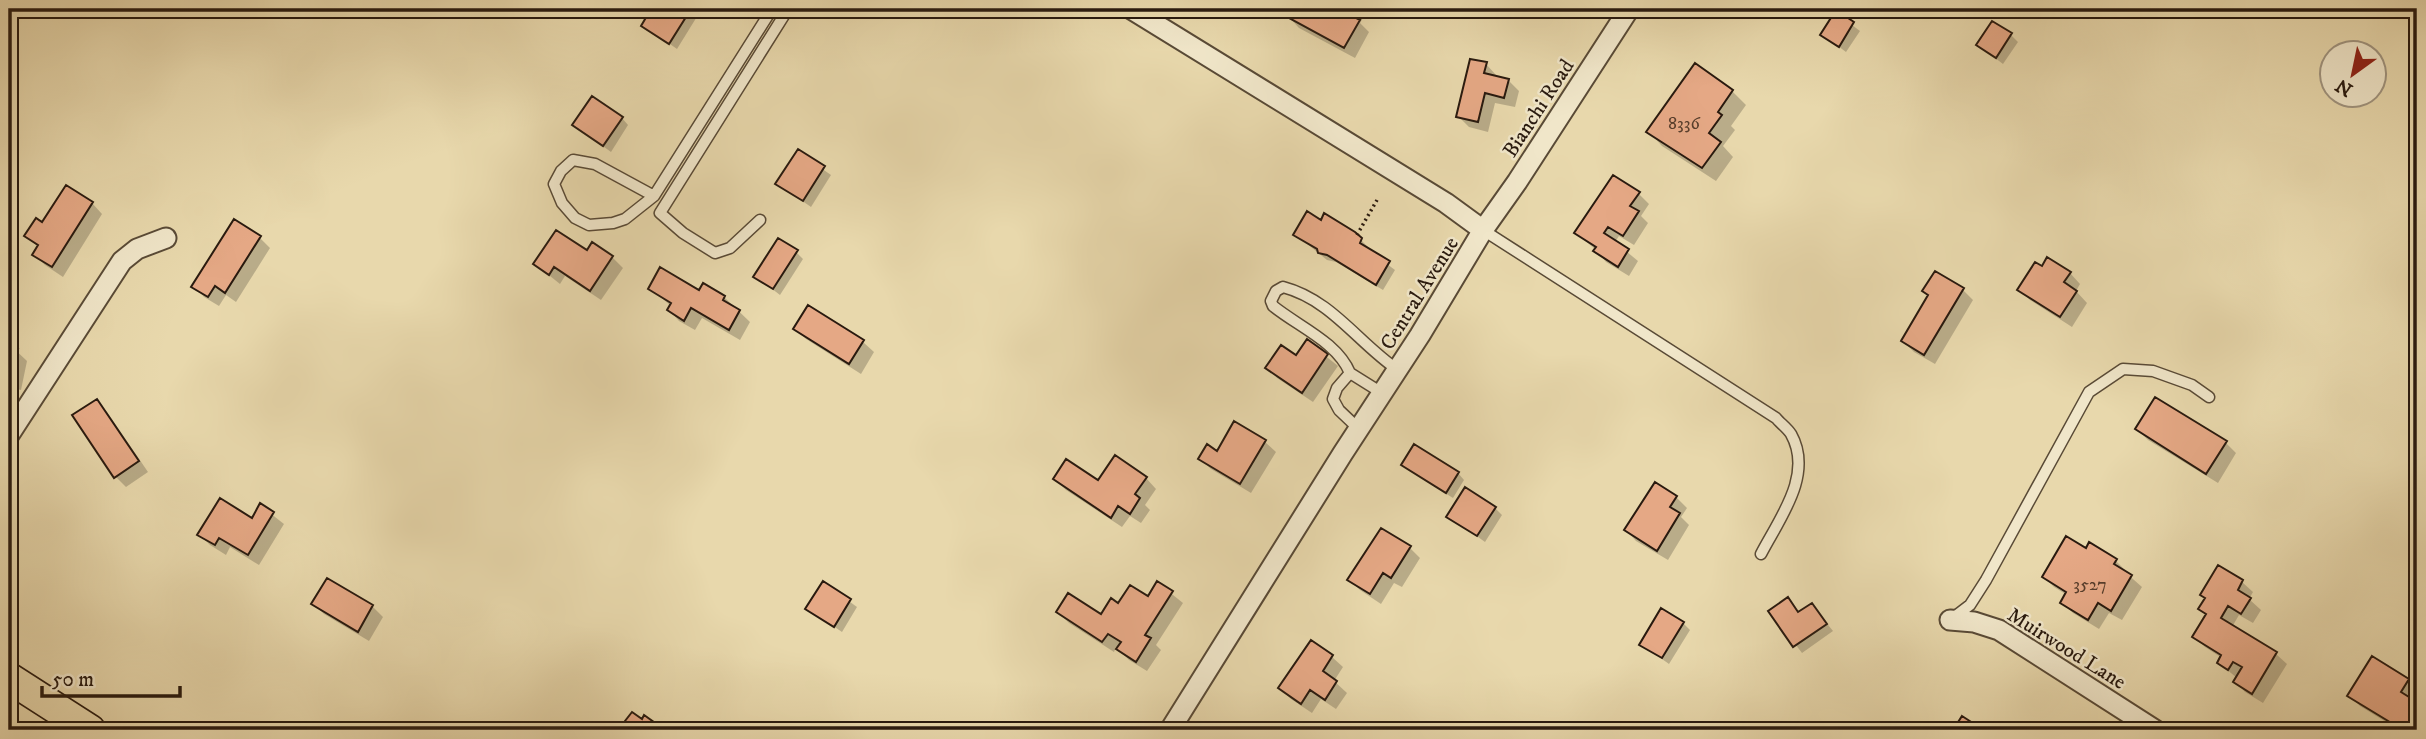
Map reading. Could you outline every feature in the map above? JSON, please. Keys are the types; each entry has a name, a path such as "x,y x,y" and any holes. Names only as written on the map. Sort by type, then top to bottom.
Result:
{"main road":[{"path":"9,678 90,730"}],"street":[{"name":"Central Avenue","path":"1131,9 1446,202 1483,230 1398,370 1170,730"},
{"name":"Bianchi Road","path":"1483,230 1629,9"},
{"path":"9,435 122,261 136,249 166,238"},
{"name":"Muirwood Lane","path":"1950,620 1975,622 1999,630 2155,730"}],"lane":[{"path":"654,196 595,164 573,160 561,170 554,184 562,203 575,218 589,225 625,219 654,196 772,9"},
{"path":"760,220 730,248 715,253 683,233 660,213 789,9"},
{"path":"1483,230 1776,418 1790,434 1799,471 1792,495 1761,554"},
{"path":"1382,393 1350,373 1345,361 1334,350 1273,306 1276,291 1283,286 1311,297 1336,315 1398,370"},
{"path":"1950,620 1970,605 1986,580 2090,393 2123,369 2153,371 2192,385 2209,397"},
{"path":"1350,373 1341,381 1333,399 1339,410 1359,429"}],"path":[{"path":"1357,235 1377,200"}],"building":[{"path":"651,9 691,9 669,44 641,26"},
{"path":"1280,9 1352,9 1349,14 1360,20 1344,48 1287,17 1289,14"},
{"path":"1836,10 1854,22 1839,47 1820,35"},
{"path":"1992,21 2012,33 1996,58 1976,45"},
{"path":"1470,59 1487,62 1484,73 1509,79 1504,98 1485,93 1478,122 1456,117"},
{"path":"1695,63 1733,90 1718,112 1722,115 1709,133 1721,142 1702,168 1646,132"},
{"path":"592,96 623,117 603,146 572,125"},
{"path":"798,149 825,166 803,201 775,184"},
{"path":"1613,175 1640,192 1630,206 1639,211 1623,236 1608,227 1604,233 1629,249 1618,267 1593,251 1596,247 1574,233"},
{"path":"66,185 93,202 52,267 32,255 38,245 24,236 36,218 42,222"},
{"path":"1307,211 1321,220 1324,213 1355,232 1362,238 1360,243 1390,261 1376,285 1327,255 1318,253 1317,249 1293,235"},
{"path":"234,219 261,236 225,293 215,286 208,297 191,287"},
{"path":"556,230 587,250 592,242 613,256 590,291 554,267 549,275 533,264"},
{"path":"778,238 798,250 773,289 753,277"},
{"path":"2047,257 2071,272 2064,282 2077,291 2060,317 2017,290 2035,262 2042,266"},
{"path":"660,267 699,290 703,283 725,296 723,300 740,310 729,330 691,308 684,321 667,310 671,303 648,289"},
{"path":"1935,271 1964,288 1924,355 1901,341 1928,295 1922,291"},
{"path":"808,305 864,340 849,364 793,329"},
{"path":"1307,339 1328,354 1302,393 1265,368 1281,345 1296,355"},
{"path":"9,347 18,349 10,380 9,380"},
{"path":"2155,397 2227,441 2206,474 2135,429"},
{"path":"97,399 139,461 114,478 72,415"},
{"path":"1234,421 1266,440 1240,484 1198,459 1207,444 1217,451"},
{"path":"1414,444 1459,472 1446,493 1401,465"},
{"path":"1115,455 1147,477 1135,494 1140,498 1130,514 1118,506 1111,518 1053,479 1066,459 1098,480"},
{"path":"1655,482 1677,496 1670,507 1680,513 1657,551 1624,530"},
{"path":"1465,487 1496,507 1477,536 1446,517"},
{"path":"220,498 252,518 260,503 274,512 248,555 219,538 215,545 197,535"},
{"path":"1381,528 1411,546 1391,578 1383,573 1370,594 1347,580"},
{"path":"2066,536 2086,548 2089,542 2117,559 2114,564 2132,575 2111,611 2098,603 2088,620 2060,603 2066,592 2042,577"},
{"path":"2218,565 2243,580 2238,590 2251,598 2241,614 2228,606 2221,618 2277,652 2252,694 2233,682 2242,667 2233,662 2228,670 2217,663 2221,655 2192,637 2206,614 2198,609 2205,598 2200,595"},
{"path":"327,578 373,605 358,632 311,604"},
{"path":"823,581 851,599 834,627 805,609"},
{"path":"1157,581 1173,591 1145,635 1151,638 1136,662 1116,649 1121,642 1108,634 1102,642 1056,612 1068,593 1101,614 1111,598 1118,603 1130,585 1148,596"},
{"path":"1788,597 1798,612 1812,603 1827,624 1793,647 1768,611"},
{"path":"1661,608 1684,622 1662,658 1639,645"},
{"path":"1311,640 1333,655 1323,671 1337,681 1325,700 1310,690 1301,704 1278,688"},
{"path":"2372,656 2409,679 2401,692 2417,702 2417,714 2408,730 2403,730 2347,696"},
{"path":"632,712 642,719 644,715 665,730 618,730"},
{"path":"1962,716 1982,729 1982,730 1953,730"}]}
